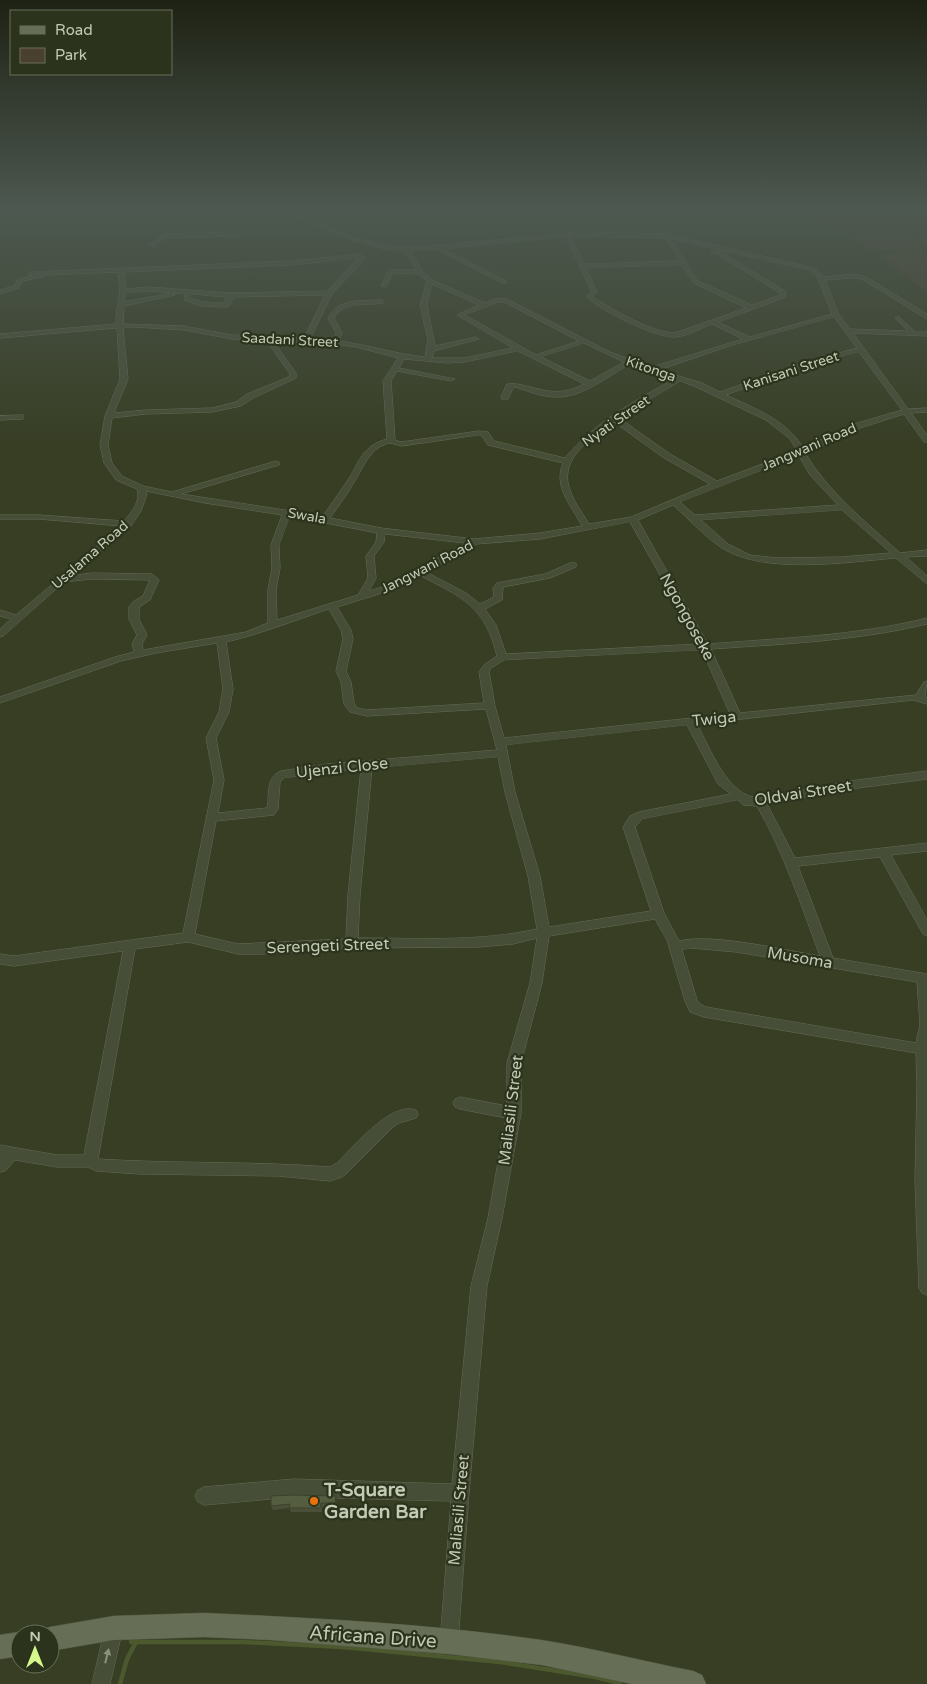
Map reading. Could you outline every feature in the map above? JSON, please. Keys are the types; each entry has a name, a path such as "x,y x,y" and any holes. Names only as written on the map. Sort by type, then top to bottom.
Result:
{"main road":[{"name":"Africana Drive","path":"60,1637 114,1628 204,1625 449,1642 542,1653 635,1678 693,1684"}],"street":[{"path":"0,292 15,288"},
{"path":"123,288 122,304 118,316 124,379 109,416 104,445 108,463 119,478 141,488"},
{"path":"306,339 329,293 334,288"},
{"path":"428,288 423,307 430,331 432,349 428,358"},
{"path":"445,288 484,305"},
{"path":"592,288 594,292 589,296 592,299 664,335 676,335 782,298 785,294 775,288"},
{"path":"708,288 752,308"},
{"path":"825,288 836,315 927,440"},
{"path":"879,288 927,317"},
{"path":"123,291 149,289 230,294 329,293"},
{"path":"190,292 186,299 201,304 227,305 230,294"},
{"path":"122,304 199,292"},
{"name":"Kitonga","path":"590,384 519,349 460,315 484,305 505,300 629,362 720,395 778,424 793,438 807,464 844,507 927,581"},
{"path":"336,342 339,332 331,318 336,310 347,304 381,302"},
{"path":"650,370 749,339 836,315"},
{"path":"898,318 913,333"},
{"path":"713,322 749,339"},
{"name":"Saadani Street","path":"0,336 119,325 160,326 232,337 306,339 336,342 402,357 464,360 519,349"},
{"path":"849,331 927,334"},
{"path":"109,416 146,412 218,409 238,404 250,396 292,378 294,374 269,338"},
{"path":"432,349 476,339"},
{"path":"536,357 584,341"},
{"name":"Kanisani Street","path":"720,395 804,364 862,349"},
{"path":"390,442 387,381 402,357"},
{"path":"505,397 510,386 515,385 559,396 574,392 629,362"},
{"path":"395,369 451,379"},
{"name":"Nyati Street","path":"587,528 565,487 563,472 566,461 590,436 614,419 680,379"},
{"name":"Jangwani Road","path":"0,700 118,659 249,634 273,624 389,588 474,542 540,536 633,519 716,484 784,460 857,426 907,411 927,410"},
{"path":"0,418 20,417"},
{"path":"614,419 624,424 667,456 716,484"},
{"path":"368,443 381,444 390,442 401,444 479,433 485,434 491,443 503,447 566,461"},
{"path":"324,519 353,478 359,464 370,451 381,444"},
{"path":"784,460 807,464"},
{"path":"171,494 196,489 276,463"},
{"name":"Swala","path":"141,488 205,501 324,519 381,531 474,542"},
{"name":"Usalama Road","path":"0,634 60,580 121,532 140,503 143,494 141,488"},
{"path":"674,501 725,546 748,557 777,561 841,560 927,553"},
{"path":"695,518 844,507"},
{"path":"273,624 272,590 276,568 275,545 287,513"},
{"path":"0,517 39,517 128,524"},
{"name":"Ngongoseke","path":"633,519 705,647 737,717"},
{"path":"361,597 372,578 370,556 380,542 381,531"},
{"path":"480,608 499,598 497,588 500,585 547,576 573,564"},
{"path":"420,572 461,594 480,608 489,618 499,637 502,657 705,647 865,634 927,621"},
{"path":"60,580 91,576 152,576 155,580 147,598 137,603 134,607 134,619 142,635 136,644 139,654"},
{"path":"332,606 346,630 348,639 341,671 346,682 349,704 354,710 367,713 490,706"},
{"path":"0,613 17,618"},
{"path":"188,937 219,780 211,738 224,712 228,689 222,640"},
{"name":"Maliasili Street","path":"449,1642 460,1493 479,1286 495,1218 514,1113 514,1064 536,983 544,932 534,876 510,792 502,747 490,706 484,672 488,666 502,657"},
{"path":"924,700 920,697 927,684"},
{"name":"Twiga","path":"502,747 691,722 913,698 924,700"},
{"name":"Oldvai Street","path":"691,722 722,781 747,802 760,802 850,785 927,775"},
{"name":"Ujenzi Close","path":"211,818 270,812 273,809 275,782 281,775 502,747"},
{"path":"352,943 354,895 368,764"},
{"path":"740,796 639,816 629,826 631,837 658,914 673,940 691,1002 699,1010 922,1049"},
{"path":"760,802 774,824 791,863 828,962"},
{"path":"791,863 927,847"},
{"path":"884,853 927,931"},
{"name":"Serengeti Street","path":"0,959 14,961 188,937 238,949 352,943 479,942 513,939 544,932 658,914"},
{"name":"Musoma","path":"674,947 691,943 709,944 925,979"},
{"path":"90,1161 130,944"},
{"path":"925,979 926,1024 922,1049 927,1288"},
{"path":"460,1103 514,1113"},
{"path":"0,1166 6,1152 57,1161 90,1161 96,1165 139,1168 279,1170 334,1174 395,1118 411,1114"},
{"path":"204,1496 294,1488 460,1493"},
{"path":"101,1684 114,1628"}],"building":[{"name":"T-Square Garden Bar","path":"271,1496 336,1496 335,1503 321,1503 320,1508 289,1508 290,1504 271,1506"}],"waterway":[{"path":"131,1642 136,1642"},
{"path":"120,1684 127,1659 136,1642"},
{"path":"136,1642 242,1642 343,1647 500,1662 595,1677 620,1683"}],"place":[{"name":"T-Square Garden Bar","path":"314,1501"}]}
